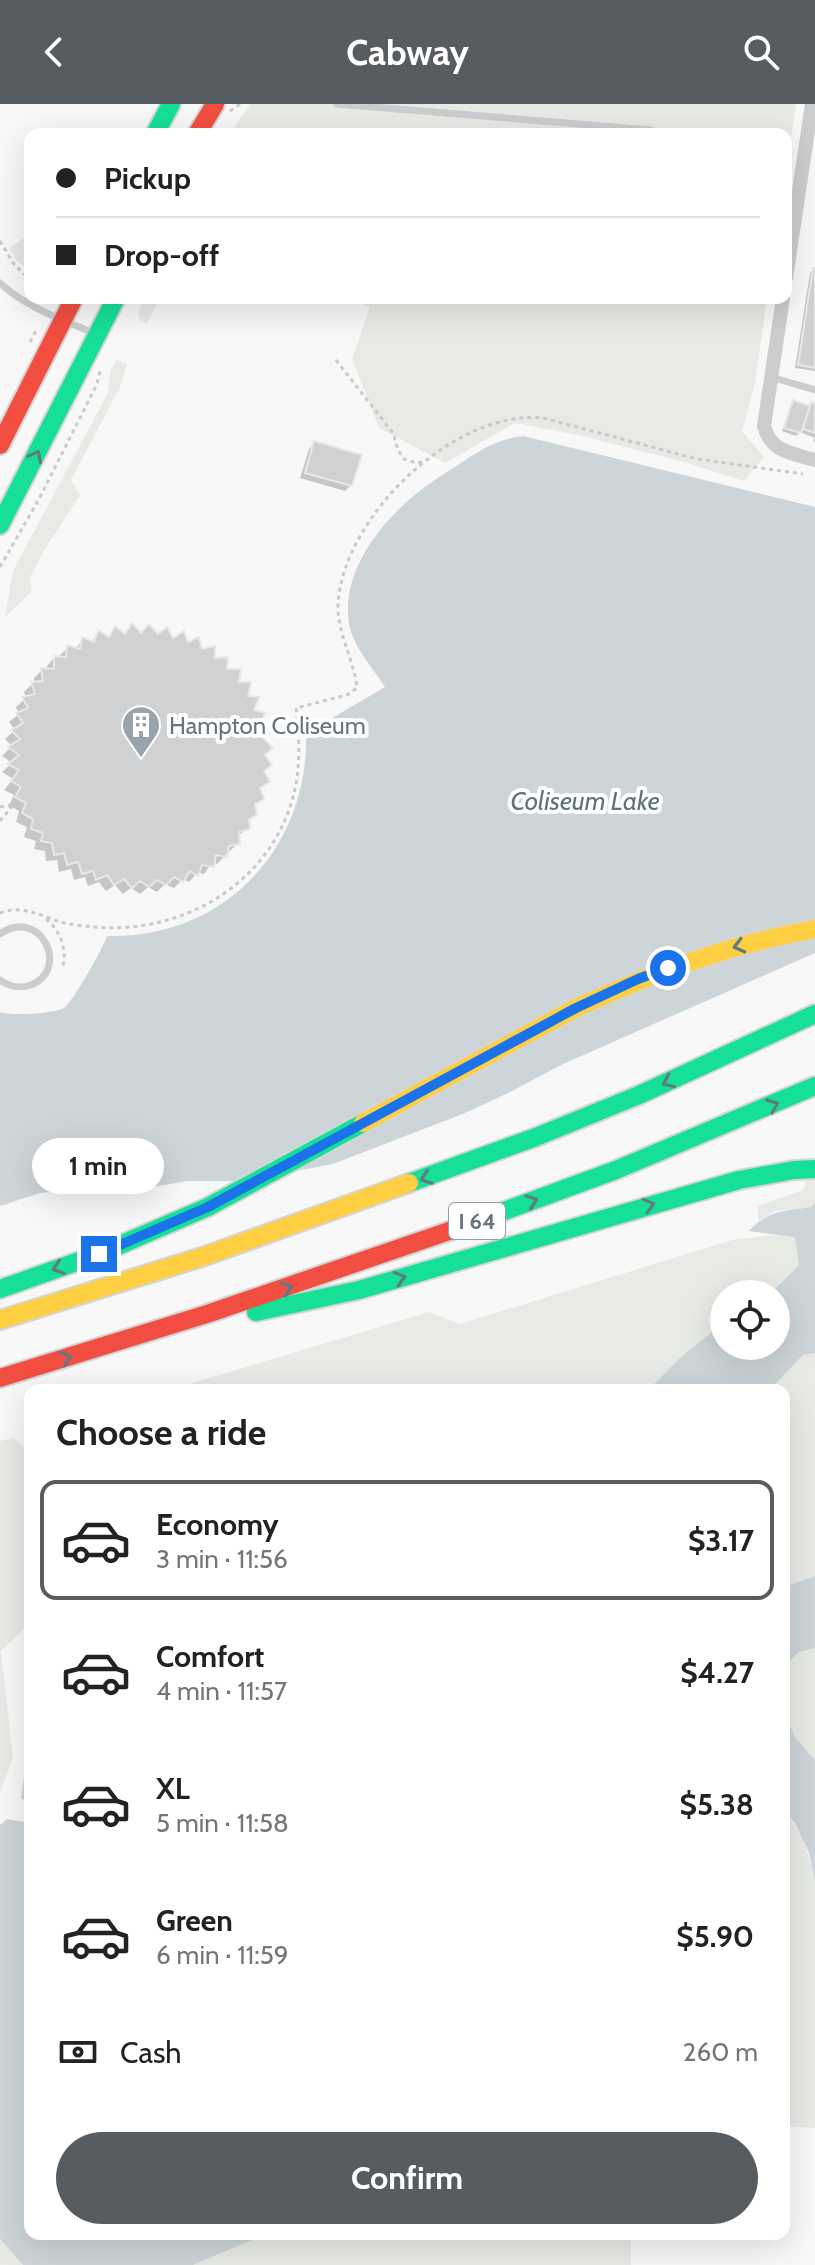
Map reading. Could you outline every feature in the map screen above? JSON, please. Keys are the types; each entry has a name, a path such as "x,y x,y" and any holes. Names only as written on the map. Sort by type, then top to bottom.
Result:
{"main road":[{"path":"158,128 171,104"},
{"path":"201,128 215,104"},
{"path":"0,445 71,304"},
{"path":"0,525 113,304"},
{"path":"0,1289 99,1254 208,1207 588,1002 638,979 698,957 815,929"},
{"name":"I 64","path":"0,1320 205,1256 495,1152 639,1095 815,1014"},
{"name":"I 64","path":"0,1378 262,1297 525,1204 815,1086"},
{"path":"132,1338 359,1290 739,1180 815,1169"}],"street":[{"path":"792,245 811,140 812,104"},
{"path":"782,304 764,426 773,444 815,460"}],"lane":[{"path":"337,104 607,128"},
{"path":"0,283 24,300"},
{"path":"33,304 97,334"},
{"path":"771,377 815,390"},
{"path":"0,934 13,927 32,929 45,941 50,959 43,977 35,983 16,987 0,980"}],"path":[{"path":"0,241 13,263 24,274"},
{"path":"336,360 393,433 404,459 426,462"},
{"path":"0,567 52,473 97,384 105,361"},
{"path":"1,912 15,909 30,911 67,924 92,927 117,929 145,926 174,919 214,901 257,864 285,820 295,793 300,752 296,708 347,695 357,688 339,619 342,576 347,564 365,528 399,485 459,439 484,427 528,417 573,425 697,459 808,475"},
{"path":"0,807 13,805 0,821"}],"shaded area":[{"path":"250,104 796,104 792,131 792,128 234,128"},
{"path":"24,238 24,267 16,260 9,248"},
{"path":"142,304 157,304 147,324 139,319"},
{"path":"364,304 766,304 755,383 742,431 764,457 744,481 578,435 515,423 445,463 379,428 352,359 370,307"},
{"path":"117,360 127,364 120,387 71,480 80,495 30,577 32,591 5,617 13,571 108,393 110,372"},
{"path":"815,1160 815,1203 811,1207 775,1211 758,1221 758,1206 803,1190"},
{"path":"783,1234 795,1237 799,1265 784,1280 710,1280 710,1333 654,1384 189,1384 429,1312 460,1324 732,1240"},
{"path":"815,1353 815,1576 790,1585 790,1384 776,1384 803,1355"},
{"path":"13,1438 24,1447 24,1629 1,1651 13,1758 0,1793 0,1441"},
{"path":"815,1648 815,1760 795,1737 790,1726 790,1661 799,1652"},
{"path":"790,1818 804,1843 815,1881 815,2128 790,2126"},
{"path":"0,2239 23,2265 0,2265"},
{"path":"253,2240 631,2240 631,2265 193,2265"}],"water":[{"name":"Coliseum Lake","path":"523,436 815,507 815,953 563,1064 465,1113 333,1164 242,1181 187,1181 147,1188 114,1186 40,1193 0,1206 0,1012 32,1014 64,1008 74,996 107,936 150,933 188,922 223,903 252,878 276,848 293,812 303,773 306,731 385,687 359,648 349,623 351,585 366,550 403,505 426,486 486,448"},
{"path":"815,1203 815,1353 803,1355 776,1384 654,1384 710,1333 710,1360 790,1360 790,1280 784,1280 799,1265 795,1237 749,1231 770,1215 811,1207"},
{"path":"815,1576 815,1648 799,1652 790,1661 790,1585"},
{"path":"790,1726 795,1737 815,1760 815,1881 809,1853 790,1817"},
{"path":"7,1819 24,1822 24,2240 253,2240 193,2265 23,2265 0,2239 0,1825"}],"building":[{"path":"815,268 815,368 798,365"},
{"path":"793,400 810,406 801,433 784,428"},
{"path":"811,402 815,403 815,433 803,429"},
{"path":"314,441 362,455 352,486 305,473"},
{"name":"Hampton Coliseum","path":"132,623 141,633 149,624 158,634 167,627 173,638 184,631 188,642 199,637 202,649 215,646 215,658 228,657 227,669 241,669 239,682 251,682 248,696 259,697 254,710 265,713 261,724 271,730 264,739 273,748 265,755 272,765 264,771 270,782 260,788 264,799 255,804 257,815 249,819 250,829 239,832 240,844 229,846 227,857 216,855 214,867 202,865 198,876 190,871 183,882 174,877 166,885 157,880 149,887 140,881 132,888 124,879 114,885 107,875 96,880 93,871 82,874 78,862 67,865 64,853 54,855 52,843 41,841 43,833 31,829 33,819 22,813 26,803 15,797 21,787 11,781 19,770 8,764 19,755 8,747 20,739 11,730 23,723 16,713 28,708 22,697 35,694 31,682 43,681 41,668 54,669 54,656 66,657 67,645 80,649 82,637 94,642 98,630 109,637 115,626 125,634"}],"traffic: fast":[{"path":"158,128 171,104"},
{"path":"0,525 113,304"},
{"path":"409,1183 536,1137 639,1095 815,1014"},
{"path":"458,1228 616,1170 815,1086"},
{"path":"0,1289 99,1254 208,1207 363,1123"},
{"path":"256,1312 359,1290 739,1180 815,1169"}],"traffic: slow":[{"path":"363,1123 605,995 723,951 815,929"},
{"path":"0,1320 205,1256 409,1183"}],"traffic: jam":[{"path":"201,128 215,104"},
{"path":"0,445 71,304"},
{"path":"0,1378 207,1314 458,1228"}],"place":[{"name":"Hampton Coliseum","path":"141,759"}],"route":[{"path":"99,1254 208,1207 576,1008 668,968"}]}
